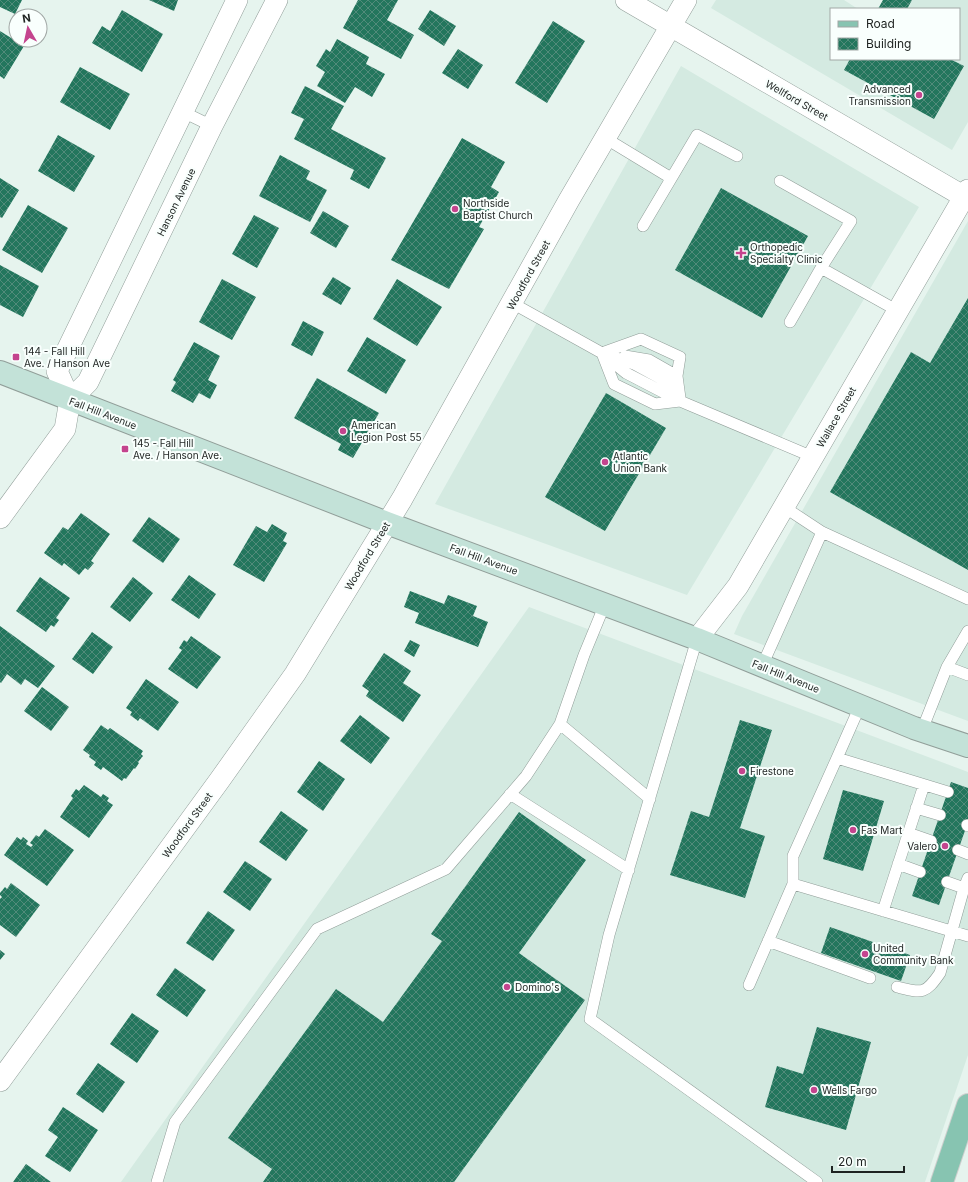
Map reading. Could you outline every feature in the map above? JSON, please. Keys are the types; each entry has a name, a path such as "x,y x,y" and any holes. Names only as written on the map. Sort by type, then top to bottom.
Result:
{"main road":[{"name":"Fall Hill Avenue","path":"0,372 387,523 697,639 860,706 968,746"},
{"path":"942,1182 968,1105"}],"street":[{"path":"0,518 63,432 66,425 70,400 57,371 237,0"},
{"name":"Hanson Avenue","path":"70,400 88,382 212,126 277,0"},
{"name":"Wellford Street","path":"626,0 967,195"},
{"name":"Woodford Street","path":"0,1081 219,781 295,674 404,496 605,138 686,0"},
{"name":"Wallace Street","path":"697,639 738,586 898,310 967,195"}],"lane":[{"path":"183,112 212,126"},
{"path":"643,226 696,134 737,156"},
{"path":"605,138 671,178"},
{"path":"780,181 851,221 821,268 790,322"},
{"path":"821,268 898,310"},
{"path":"512,303 602,353 626,373 680,401 813,457"},
{"path":"602,353 641,339 680,357 677,376 680,401"},
{"path":"602,353 649,360 677,376"},
{"path":"602,353 614,384 655,404 680,401"},
{"path":"784,508 822,532 968,599"},
{"path":"762,666 822,532"},
{"path":"157,1182 175,1122 317,929 446,869 526,776 560,724 584,656 605,604"},
{"path":"922,730 947,667 968,631"},
{"path":"697,639 609,935 590,1020 817,1182"},
{"path":"947,667 968,675"},
{"path":"749,985 793,884 793,856 860,706"},
{"path":"560,724 650,799"},
{"path":"837,758 948,792"},
{"path":"883,911 924,784"},
{"path":"510,794 629,870"},
{"path":"916,808 940,815"},
{"path":"908,833 931,841"},
{"path":"898,864 920,872"},
{"path":"898,986 916,992 923,991 932,985 940,973 966,883 947,882"},
{"path":"793,884 968,936"},
{"path":"768,941 870,978"}],"shaded area":[{"path":"716,0 844,0 856,8 830,8 830,60 960,60 960,8 879,8 883,0 968,0 968,122 952,150 711,8"},
{"path":"681,66 919,207 687,595 435,504"},
{"path":"968,221 968,721 734,634 742,616"},
{"path":"529,607 968,772 968,1055 925,1182 121,1182"}],"building":[{"path":"0,0 22,0 18,8 8,8 8,11 0,7"},
{"path":"149,0 178,0 174,11"},
{"path":"358,0 398,0 387,20 414,35 401,59 343,28"},
{"path":"883,0 912,0 908,8 879,8"},
{"path":"122,10 163,34 142,72 92,43 102,26 110,31"},
{"path":"430,10 456,26 444,46 418,29"},
{"path":"553,21 585,41 547,103 515,83"},
{"path":"0,31 8,36 8,48 23,48 4,79 0,76"},
{"path":"337,39 369,57 366,64 385,74 372,97 355,87 345,103 317,86 325,72 316,66 326,49 330,52"},
{"path":"458,49 483,65 468,89 442,73"},
{"name":"Advanced Transmission","path":"849,60 952,60 964,66 934,119 844,70"},
{"path":"80,67 130,94 110,130 60,102"},
{"path":"305,86 344,106 331,129 386,158 369,189 350,179 354,170 294,139 304,119 291,113"},
{"path":"58,135 95,156 74,192 38,171"},
{"name":"Northside Baptist Church","path":"462,138 505,162 491,187 499,192 479,227 484,229 449,289 391,260"},
{"path":"280,155 310,171 306,179 327,190 310,222 259,196"},
{"path":"0,178 19,190 2,218 0,217"},
{"name":"Orthopedic Specialty Clinic","path":"721,188 808,236 762,318 675,270"},
{"path":"28,205 68,228 42,273 2,250"},
{"path":"323,211 349,226 336,248 310,233"},
{"path":"254,215 279,228 257,268 232,254"},
{"path":"0,265 39,286 23,317 0,305"},
{"path":"333,277 351,288 341,305 322,294"},
{"path":"222,279 256,297 232,340 199,322"},
{"path":"397,279 442,307 417,346 373,319"},
{"path":"968,298 968,570 830,492 911,352 930,363"},
{"path":"303,321 324,332 312,356 291,345"},
{"path":"367,337 406,360 386,394 347,371"},
{"path":"194,342 220,356 208,380 217,385 210,399 199,393 193,403 171,391 176,382 173,380"},
{"name":"American Legion Post 55","path":"317,378 379,413 353,458 338,450 341,444 294,418"},
{"name":"Atlantic Union Bank","path":"606,393 666,428 605,531 545,497"},
{"path":"81,513 110,534 91,561 94,563 88,570 85,568 79,575 64,563 62,566 44,553 63,527 68,530"},
{"path":"149,517 180,539 163,563 132,541"},
{"path":"272,524 287,533 283,541 287,543 264,582 233,565 256,526 267,532"},
{"path":"189,575 216,594 199,619 171,600"},
{"path":"40,577 70,598 56,618 59,620 54,627 51,625 46,632 16,611"},
{"path":"133,577 153,593 130,622 110,607"},
{"path":"410,591 444,604 448,595 477,606 473,616 488,622 478,647 415,623 419,613 404,607"},
{"path":"0,626 55,666 38,688 25,679 21,685 7,674 1,683 0,682"},
{"path":"92,632 113,647 93,674 72,659"},
{"path":"191,636 221,657 197,689 168,669 182,650 179,648 184,640 187,642"},
{"path":"410,640 420,645 414,657 404,651"},
{"path":"384,653 411,671 403,683 421,695 403,722 366,696 369,691 362,686"},
{"path":"146,679 179,702 158,731 140,718 138,721 130,715 132,712 126,708"},
{"path":"42,687 69,707 51,731 24,711"},
{"path":"360,715 390,738 371,764 340,741"},
{"name":"Firestone","path":"740,720 772,730 740,828 765,836 745,898 670,875 691,811 709,817"},
{"path":"101,725 108,730 110,728 143,751 141,754 143,756 135,769 134,768 126,779 124,778 122,781 103,767 101,770 94,765 96,762 83,750"},
{"path":"319,761 345,779 323,811 297,792"},
{"name":"Valero","path":"951,782 968,788 968,822 939,905 912,896"},
{"path":"84,785 101,797 103,794 109,798 107,801 113,805 89,838 60,817 73,798 71,796 76,789 79,791"},
{"name":"Fas Mart","path":"843,790 884,801 863,871 823,859"},
{"path":"281,811 308,830 286,861 259,842"},
{"path":"519,812 586,860 519,953 585,1000 454,1182 263,1182 272,1169 228,1138 336,989 383,1022 442,941 431,934"},
{"path":"45,829 74,850 47,886 4,855 17,837 21,840 23,837 28,841 26,844 31,847 33,845 30,843 36,835 39,837"},
{"path":"245,861 272,879 250,911 223,892"},
{"path":"11,883 40,905 16,937 0,925 0,899 2,897 0,893 5,887 7,889"},
{"path":"208,911 235,930 213,961 186,943"},
{"name":"United Community Bank","path":"830,927 910,955 901,981 821,953"},
{"path":"0,950 5,954 0,960"},
{"path":"175,968 206,990 187,1017 156,995"},
{"path":"132,1013 159,1031 137,1063 110,1044"},
{"name":"Wells Fargo","path":"817,1027 871,1042 846,1130 765,1107 777,1066 803,1074"},
{"path":"98,1063 125,1082 103,1113 76,1094"},
{"path":"63,1107 98,1130 70,1172 45,1156 58,1137 48,1130"},
{"path":"26,1164 51,1182 13,1182"}],"place":[{"name":"Advanced Transmission","path":"919,95"},
{"name":"Northside Baptist Church","path":"455,209"},
{"name":"Orthopedic Specialty Clinic","path":"741,253"},
{"name":"144 - Fall Hill Ave. / Hanson Ave","path":"16,357"},
{"name":"American Legion Post 55","path":"343,431"},
{"name":"145 - Fall Hill Ave. / Hanson Ave.","path":"125,449"},
{"name":"Atlantic Union Bank","path":"605,462"},
{"name":"Firestone","path":"742,771"},
{"name":"Fas Mart","path":"853,830"},
{"name":"Valero","path":"945,846"},
{"name":"United Community Bank","path":"865,954"},
{"name":"Domino's","path":"507,987"},
{"name":"Wells Fargo","path":"814,1090"}]}
